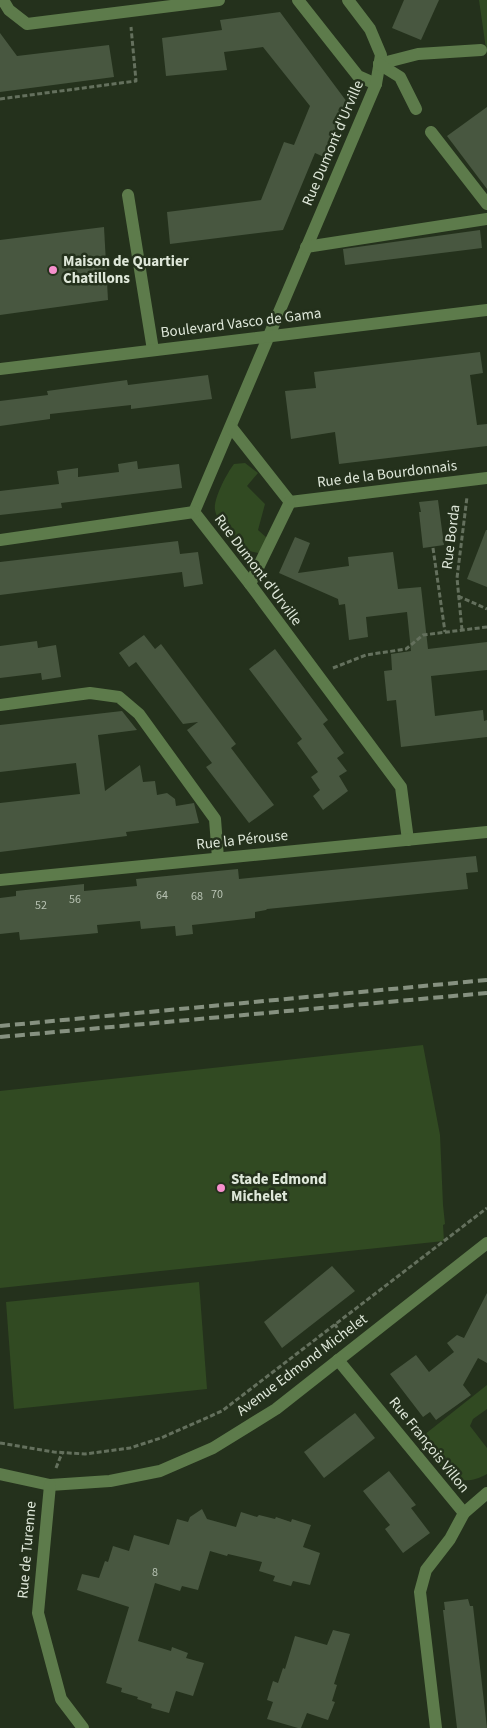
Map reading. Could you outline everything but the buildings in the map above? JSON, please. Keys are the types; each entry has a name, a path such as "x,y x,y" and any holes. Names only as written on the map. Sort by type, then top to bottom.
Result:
{"street":[{"path":"3,0 9,10 27,24 219,0"},
{"path":"298,0 358,76 376,84"},
{"name":"Rue Dumont d'Urville","path":"348,0 370,29 381,55 376,84 194,512 401,787 408,840"},
{"path":"379,64 418,54 481,50"},
{"path":"379,64 400,77 416,109"},
{"path":"431,132 487,204"},
{"path":"128,195 152,350"},
{"path":"306,247 487,219"},
{"name":"Boulevard Vasco de Gama","path":"0,369 268,335 487,310"},
{"path":"231,427 290,502 250,584"},
{"name":"Rue de la Bourdonnais","path":"290,502 487,478"},
{"path":"0,540 194,512"},
{"path":"0,704 90,693 119,697 139,714 215,819 218,858"},
{"name":"Rue la Pérouse","path":"0,880 487,832"},
{"name":"Avenue Edmond Michelet","path":"0,1474 50,1485 110,1481 160,1472 213,1448 276,1409 487,1243"},
{"name":"Rue François Villon","path":"338,1360 464,1513 450,1539 426,1570 420,1592 436,1728"},
{"name":"Rue de Turenne","path":"50,1485 38,1613 61,1699 83,1728"},
{"path":"464,1513 487,1493"}],"path":[{"path":"0,99 136,81 130,11"},
{"name":"Rue Borda","path":"462,630 457,578 469,480"},
{"name":"Rue Borda","path":"433,548 445,632"},
{"path":"458,596 487,608"},
{"path":"316,674 366,655 406,649 423,635 487,627"},
{"path":"0,1443 54,1452 85,1454 130,1448 161,1438 222,1411 487,1208"}],"green space":[{"path":"479,0 487,0 487,56"},
{"path":"245,463 258,473 247,486 265,504 258,530 267,538 261,553 249,551 233,539 219,521 215,510 218,493 231,468 234,464"},
{"name":"Stade Edmond Michelet","path":"423,1045 440,1135 445,1224 443,1225 444,1241 0,1288 0,1091"},
{"path":"199,1282 207,1389 14,1409 6,1302"},
{"path":"487,1385 487,1409 473,1419 470,1426 487,1448 487,1474 475,1479 464,1480 455,1478 447,1473 419,1439"}],"railway":[{"path":"0,1026 487,980"},
{"path":"0,1037 487,993"}],"place":[{"name":"Maison de Quartier Chatillons","path":"53,270"},
{"name":"Stade Edmond Michelet","path":"221,1188"}]}
